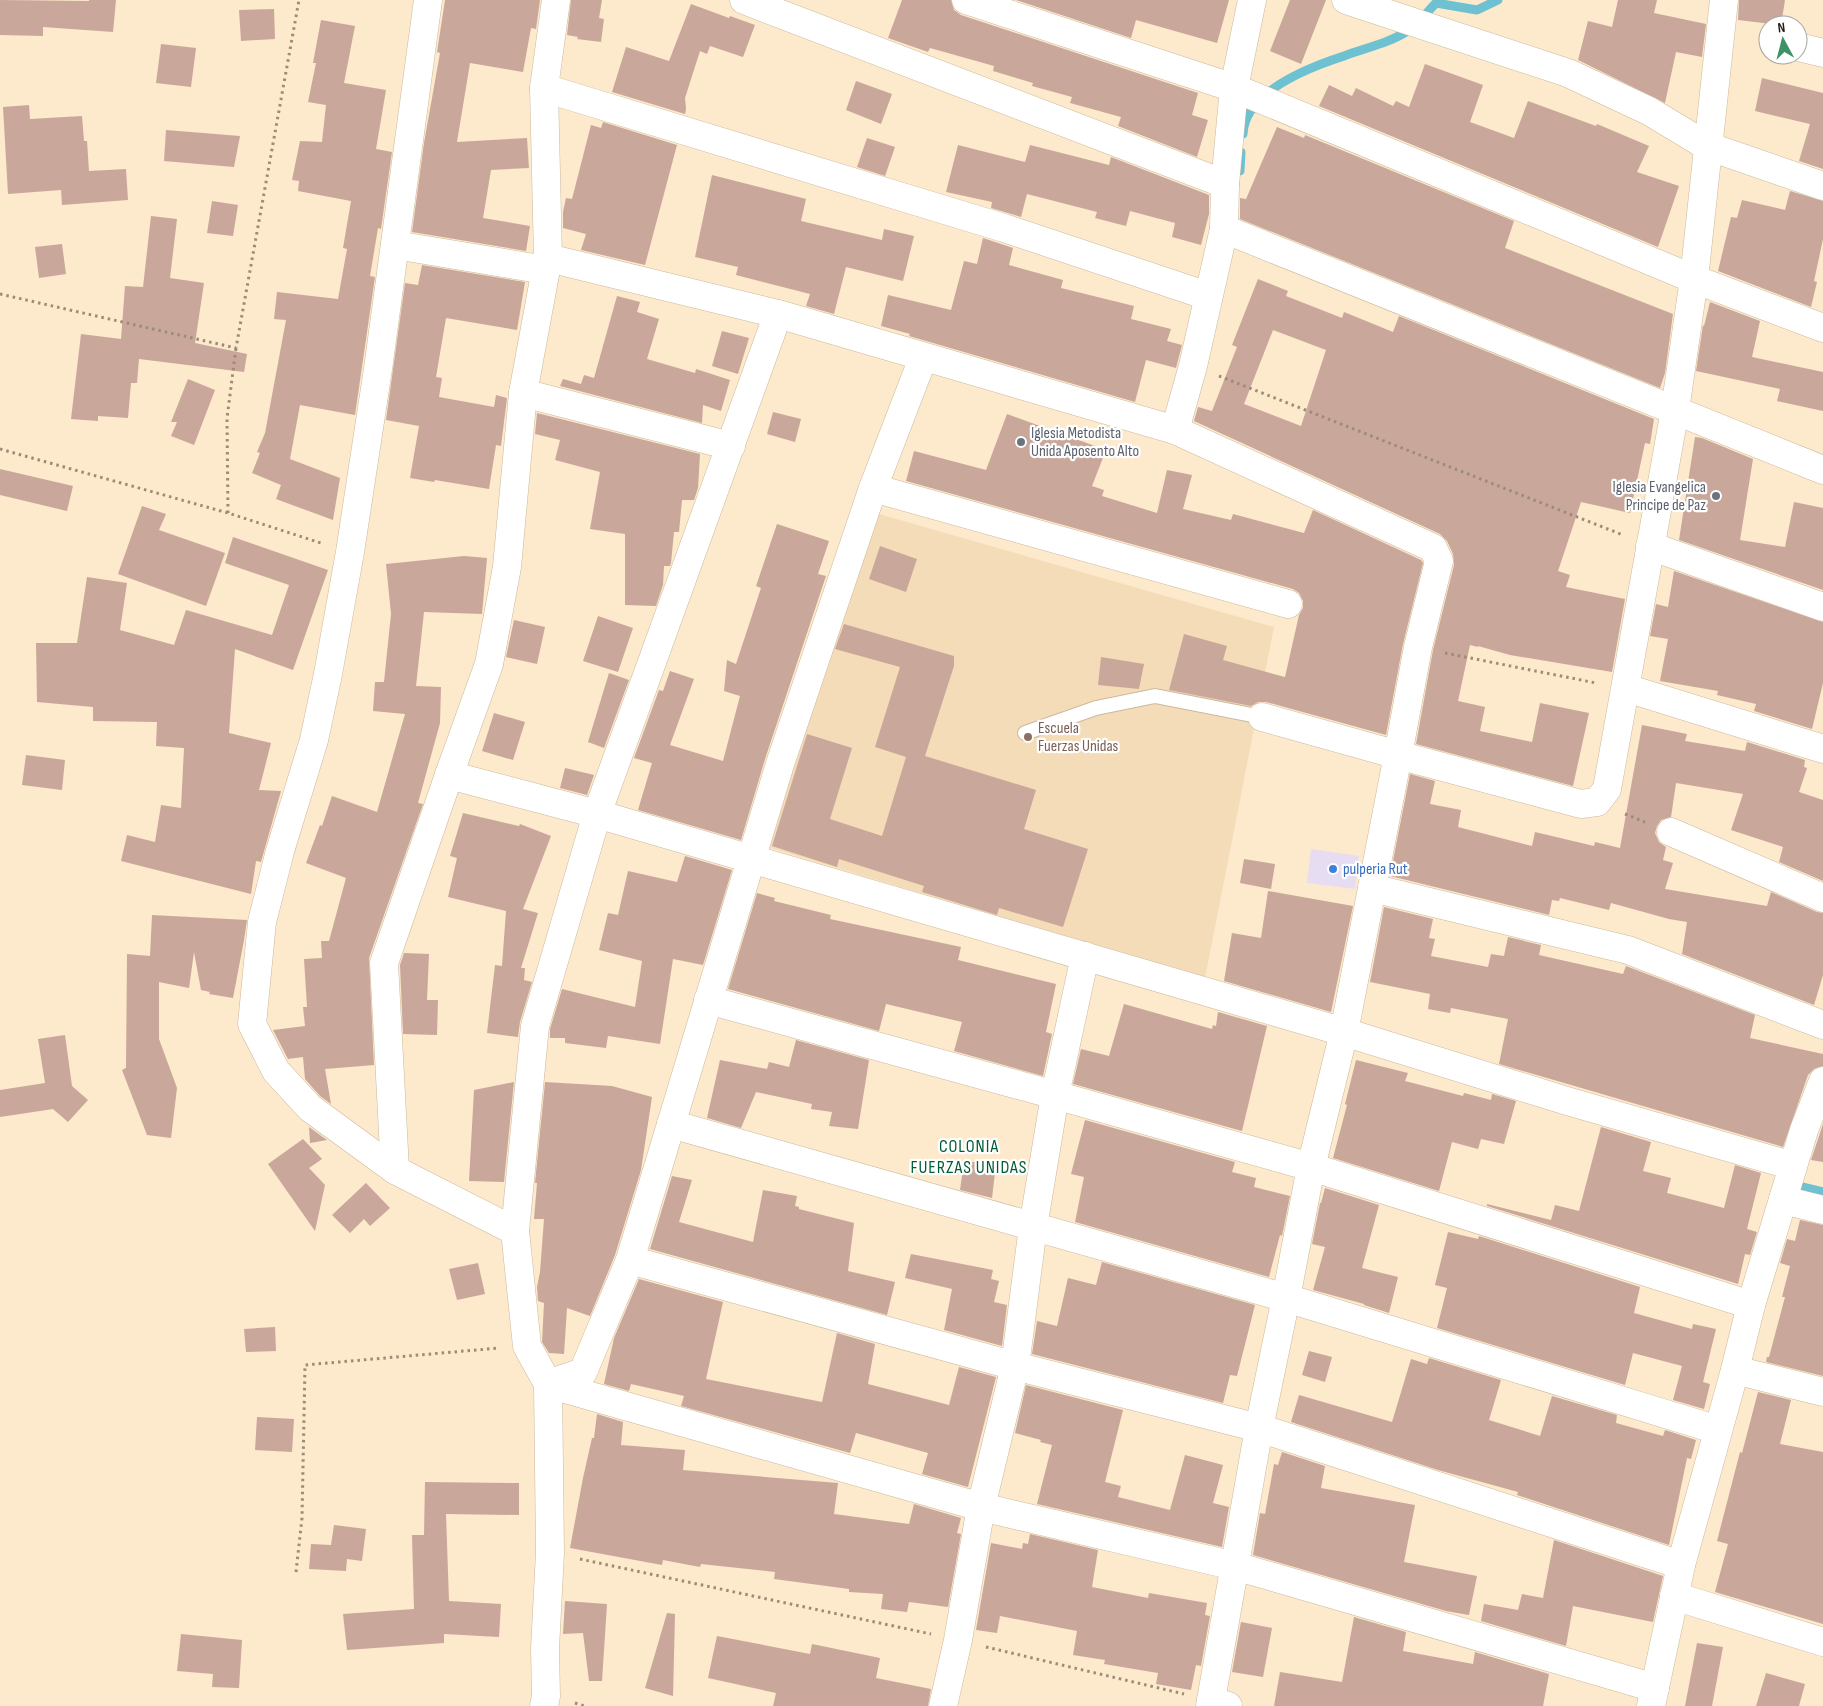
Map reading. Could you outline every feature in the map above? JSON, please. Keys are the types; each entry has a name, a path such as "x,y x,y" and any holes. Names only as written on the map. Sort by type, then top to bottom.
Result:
{"street":[{"path":"428,0 378,369 350,552 314,740 280,851 262,922 252,1024 276,1071 310,1108 395,1170 515,1231"},
{"path":"395,1170 384,964 448,775 489,664 507,566 523,393 547,264 544,88 556,0"},
{"path":"744,0 1225,184"},
{"path":"966,0 1240,91 1694,279 1823,328"},
{"path":"1175,430 1193,366 1224,229 1225,184 1252,0"},
{"path":"1346,0 1568,73 1649,111 1707,146 1823,186"},
{"path":"1262,717 1581,804 1597,802 1607,789 1675,410 1694,279 1724,0"},
{"path":"1808,49 1823,53"},
{"path":"544,88 1004,228 1208,296"},
{"path":"1224,229 1823,470"},
{"path":"395,245 547,264 778,314 923,358 1175,430 1433,548 1439,561 1418,647 1344,1032 1311,1167 1286,1298 1258,1428 1235,1566 1216,1704"},
{"path":"544,1706 546,1696 545,1649 550,1552 548,1384 527,1346 515,1231 535,1026 597,814 778,314"},
{"path":"548,1384 583,1372 630,1260 780,764 873,488 923,358"},
{"path":"523,393 731,446"},
{"path":"873,488 1288,604"},
{"path":"1650,546 1823,607"},
{"path":"1626,688 1823,749"},
{"path":"448,775 597,814 1344,1032 1567,1101 1793,1166"},
{"path":"1671,832 1823,898"},
{"path":"1372,888 1628,950 1823,1025"},
{"path":"943,1706 958,1640 981,1507 1015,1366 1055,1095 1085,956"},
{"path":"708,1000 1311,1167 1751,1305"},
{"path":"548,1384 981,1507 1235,1566 1653,1697 1681,1565 1751,1305 1804,1130 1823,1081"},
{"path":"671,1124 1286,1298 1718,1430"},
{"path":"1783,1200 1823,1210"},
{"path":"630,1260 1015,1366 1258,1428 1681,1565"},
{"path":"1735,1370 1823,1392"},
{"path":"1674,1596 1823,1642"}],"lane":[{"path":"1025,734 1096,708 1155,696 1262,717"}],"path":[{"path":"228,513 227,418 236,348 299,0"},
{"path":"0,294 236,348"},
{"path":"1193,366 1468,476 1650,546"},
{"path":"0,449 228,513 350,552"},
{"path":"1418,647 1626,688"},
{"path":"1597,802 1671,832"},
{"path":"296,1572 302,1518 304,1365 527,1346"},
{"path":"550,1552 958,1640 1216,1704"}],"shaded area":[{"name":"Escuela Fuerzas Unidas","path":"879,514 1274,627 1205,978 767,847"},
{"name":"pulperia Rut","path":"1311,849 1359,856 1355,889 1307,883"}],"building":[{"path":"0,0 116,0 113,32 43,27 43,36 0,35"},
{"path":"445,0 540,0 536,29 531,28 523,72 470,63 457,142 527,138 529,168 491,170 483,218 530,226 526,251 412,232 424,143 440,53 437,52"},
{"path":"571,0 602,0 599,18 604,19 601,42 577,39 578,37 567,35"},
{"path":"902,0 951,0 954,10 961,15 1198,93 1192,115 1208,120 1197,157 1118,126 1121,117 1070,103 1072,97 1032,86 1033,83 993,71 994,66 930,48 928,52 888,38"},
{"path":"1016,0 1229,0 1217,43 1136,20 1131,38"},
{"path":"1290,0 1326,0 1301,64 1270,51"},
{"path":"1618,0 1657,0 1654,13 1706,24 1702,57 1676,52 1665,103 1578,60 1588,21 1612,27"},
{"path":"1739,0 1785,0 1783,15 1758,15 1758,22 1738,20"},
{"path":"691,4 755,25 743,57 710,46 707,54 700,51 685,98 685,114 612,92 626,47 669,61"},
{"path":"274,9 275,39 241,41 239,10"},
{"path":"321,20 355,26 344,83 386,90 376,149 392,152 381,229 378,228 370,276 375,277 355,415 300,405 290,459 340,478 333,520 276,499 281,485 252,473 260,453 257,452 265,433 286,320 274,319 277,292 338,299 347,249 343,248 351,201 298,191 299,181 292,180 300,141 322,142 326,105 308,102 316,63 313,63"},
{"path":"161,44 196,48 191,87 156,83"},
{"path":"1425,64 1483,85 1470,122 1514,138 1528,101 1596,126 1597,124 1649,146 1637,172 1679,186 1658,247 1319,106 1329,85 1352,96 1356,88 1393,106 1396,101 1409,107"},
{"path":"1762,78 1823,93 1823,169 1799,161 1810,124 1755,111"},
{"path":"856,81 892,94 881,124 846,110"},
{"path":"29,105 30,119 82,116 84,141 87,141 89,171 126,169 128,200 62,205 61,190 8,194 3,107"},
{"path":"603,122 677,145 645,265 581,250 586,234 563,228 563,212 566,198 572,199 591,125 601,128"},
{"path":"1277,127 1304,138 1305,135 1514,221 1505,248 1673,314 1665,373 1660,388 1240,219 1240,198 1246,199"},
{"path":"166,130 240,136 234,167 164,161"},
{"path":"867,138 895,147 885,176 857,167"},
{"path":"958,145 1025,162 1030,145 1109,165 1111,157 1209,195 1209,214 1201,245 1172,237 1175,223 1130,211 1126,226 1095,218 1097,212 1027,194 1021,217 991,208 992,202 946,192"},
{"path":"712,175 806,199 801,221 882,240 884,229 914,236 903,281 846,267 834,314 806,306 810,294 736,275 738,267 695,257"},
{"path":"1790,191 1823,201 1823,239 1814,281 1817,282 1811,307 1718,271 1731,217 1737,218 1742,200 1785,210"},
{"path":"212,201 238,205 233,236 207,233"},
{"path":"151,216 177,219 170,278 204,283 195,343 247,354 244,372 139,359 137,383 131,383 128,418 98,416 98,421 71,419 81,334 121,339 125,286 143,287"},
{"path":"983,238 1013,248 1009,265 1063,280 1061,288 1134,306 1131,319 1171,329 1167,341 1182,345 1176,368 1146,360 1135,402 909,336 910,334 881,326 888,295 951,310 964,261 977,264"},
{"path":"62,244 66,274 39,278 35,247"},
{"path":"422,265 525,282 517,330 446,318 436,377 442,378 439,397 494,407 496,395 507,398 501,446 496,445 489,489 410,478 419,426 386,420 405,283 418,285"},
{"path":"1258,279 1288,291 1286,296 1342,318 1344,312 1393,332 1399,316 1654,419 1650,444 1645,443 1630,513 1581,502 1558,571 1570,575 1566,587 1625,599 1612,672 1510,655 1470,645 1458,701 1485,707 1480,731 1532,742 1540,703 1589,713 1573,786 1416,744 1433,650 1454,565 1453,554 1447,541 1440,534 1194,421 1198,407 1212,411 1237,347 1232,345","holes":["1273,330 1326,350 1301,426 1244,404"]},
{"path":"617,296 640,302 637,312 659,319 647,359 695,373 696,369 730,380 721,411 703,405 702,423 560,386 563,379 581,384 584,375 594,378"},
{"path":"1710,302 1760,321 1752,357 1823,372 1823,411 1777,401 1780,389 1696,371 1703,325"},
{"path":"722,331 749,338 738,374 712,366"},
{"path":"188,379 215,390 194,445 171,436 177,422 171,422"},
{"path":"773,412 801,419 795,442 767,434"},
{"path":"537,413 700,454 698,488 694,500 682,500 679,532 674,532 671,563 670,566 664,566 663,585 656,606 625,605 625,534 590,529 600,472 555,460 560,440 535,434"},
{"path":"1007,414 1106,450 1092,486 1104,490 1102,496 1157,513 1167,470 1192,475 1183,509 1231,520 1233,514 1304,533 1313,510 1421,560 1423,563 1403,644 1386,735 1266,702 1258,702 1251,706 1169,690 1184,634 1227,646 1223,660 1285,677 1299,615 1303,608 1303,601 1299,593 1293,589 906,481 914,451 986,470"},
{"name":"Iglesia Evangelica Principe de Paz","path":"1695,437 1702,438 1753,459 1740,540 1785,547 1794,502 1823,508 1823,590 1679,540"},
{"path":"0,469 73,486 67,511 0,495"},
{"path":"142,506 166,514 159,530 225,553 206,606 118,574"},
{"path":"777,524 829,541 818,574 826,576 765,759 741,840 638,810 652,763 634,758 659,690 663,691 670,671 694,679 670,745 723,761 740,696 724,691 727,660 736,664 761,588 756,586"},
{"path":"233,537 328,570 293,670 235,649 229,733 271,743 259,790 281,791 261,862 256,861 251,894 121,861 127,835 155,842 161,805 181,808 184,748 156,746 157,722 93,721 93,707 37,702 36,643 77,643 87,577 127,583 120,630 174,645 186,610 272,635 289,585 225,563"},
{"path":"880,546 917,559 906,592 869,579"},
{"path":"464,556 487,558 482,614 424,612 416,686 441,687 440,723 418,803 423,804 369,958 374,1065 325,1069 331,1104 320,1096 305,1079 303,1057 288,1059 273,1030 305,1026 303,1007 307,1007 304,959 322,958 321,941 329,941 346,878 306,863 320,825 322,826 332,796 377,812 405,714 373,711 375,682 384,682 391,614 386,564"},
{"path":"1674,571 1823,622 1823,683 1812,729 1754,711 1756,704 1717,695 1718,691 1660,681 1668,639 1650,636 1656,604 1668,607"},
{"path":"598,616 633,628 618,672 583,661"},
{"path":"514,620 545,627 537,664 506,657"},
{"path":"844,624 954,656 954,666 925,756 1036,790 1024,829 1088,849 1063,927 999,908 997,915 922,892 924,886 839,859 837,867 772,846 807,734 852,748 830,819 882,836 906,757 875,747 900,667 835,649"},
{"path":"1101,657 1144,664 1139,689 1098,685"},
{"path":"609,673 629,680 604,748 588,742"},
{"path":"494,713 525,722 513,760 482,751"},
{"path":"1642,725 1687,734 1685,741 1745,751 1747,742 1805,760 1804,767 1807,768 1799,792 1823,800 1823,881 1779,862 1783,847 1731,830 1743,794 1676,783 1671,817 1661,820 1655,833 1659,842 1666,847 1663,860 1673,863 1665,889 1767,906 1771,892 1823,913 1823,975 1814,1005 1682,954 1687,922 1611,903 1609,910 1560,898 1559,901 1552,900 1549,915 1390,876 1410,774 1435,781 1430,804 1461,810 1458,827 1532,846 1535,832 1594,846 1595,842 1620,848"},
{"path":"26,755 65,760 62,790 22,785"},
{"path":"565,768 594,775 587,795 560,788"},
{"path":"463,813 519,826 520,824 551,836 523,909 538,913 521,968 525,968 524,980 532,982 520,1022 518,1037 487,1033 495,965 502,966 506,911 448,897 457,858 450,856"},
{"path":"685,856 732,870 703,965 673,959 660,1044 608,1036 606,1048 565,1043 565,1038 550,1038 550,1029 562,989 635,1007 642,961 599,950 608,913 618,915 628,871 677,882"},
{"path":"1244,859 1275,864 1271,889 1240,883"},
{"path":"1268,891 1353,906 1331,1012 1224,981 1232,933 1261,938"},
{"path":"757,893 775,898 774,901 831,915 830,919 961,947 958,960 1056,984 1046,1032 1052,1034 1043,1076 954,1051 962,1022 886,1004 879,1031 728,989"},
{"path":"1384,907 1433,919 1429,938 1435,939 1431,956 1488,967 1491,954 1504,956 1508,937 1541,945 1539,955 1623,974 1626,966 1755,1015 1750,1038 1823,1054 1823,1066 1814,1069 1808,1075 1783,1147 1499,1064 1508,1019 1451,1008 1450,1013 1428,1009 1430,994 1370,982"},
{"path":"152,915 247,920 233,998 209,994 210,992 201,990 194,952 189,988 159,982 159,1039 177,1088 171,1138 147,1135 122,1070 126,1068 127,954 150,956"},
{"path":"404,953 429,954 427,1000 438,1000 437,1035 403,1034 400,965"},
{"path":"1124,1004 1212,1029 1213,1025 1216,1026 1218,1012 1267,1026 1242,1131 1073,1084 1081,1049 1109,1056"},
{"path":"65,1035 72,1086 88,1100 68,1122 53,1109 0,1117 0,1090 45,1083 38,1039"},
{"path":"796,1040 869,1060 858,1129 829,1126 832,1112 811,1109 812,1104 756,1092 741,1128 707,1118 720,1060 767,1069 769,1062 789,1067"},
{"path":"1356,1060 1408,1073 1405,1081 1463,1096 1464,1093 1491,1100 1492,1094 1516,1101 1504,1144 1481,1139 1478,1149 1452,1142 1439,1191 1333,1158 1347,1105 1345,1104"},
{"path":"514,1082 504,1182 469,1181 474,1090"},
{"path":"545,1082 612,1086 652,1097 641,1170 615,1255 590,1316 567,1308 564,1354 549,1353 542,1342 544,1303 538,1301 537,1287 544,1219 534,1219 537,1183 535,1183"},
{"path":"1085,1120 1235,1162 1232,1172 1256,1178 1254,1187 1290,1196 1282,1236 1280,1235 1269,1277 1075,1222 1084,1177 1071,1174"},
{"path":"1823,1124 1823,1162 1811,1160"},
{"path":"309,1127 327,1140 310,1143"},
{"path":"1601,1127 1651,1142 1643,1171 1671,1178 1667,1193 1724,1208 1735,1165 1761,1173 1747,1229 1757,1232 1750,1255 1745,1254 1738,1284 1487,1206 1487,1204 1551,1220 1555,1205 1579,1211"},
{"path":"303,1139 322,1159 309,1168 325,1185 315,1231 268,1164"},
{"path":"964,1161 996,1164 992,1198 960,1190"},
{"path":"672,1176 692,1180 679,1222 753,1242 763,1190 797,1196 795,1206 799,1207 799,1209 854,1223 848,1271 895,1282 887,1315 650,1249"},
{"path":"366,1183 390,1208 370,1226 364,1219 350,1233 332,1215"},
{"path":"1325,1188 1379,1205 1362,1268 1398,1277 1389,1313 1313,1290 1325,1247 1312,1244"},
{"path":"1800,1220 1823,1225 1823,1376 1766,1362 1785,1297 1782,1297 1790,1266 1780,1263 1787,1239 1795,1241"},
{"path":"1448,1232 1478,1239 1479,1236 1640,1287 1634,1313 1692,1329 1693,1324 1716,1329 1703,1382 1710,1384 1704,1409 1673,1400 1682,1366 1633,1353 1625,1385 1437,1328 1447,1288 1435,1285"},
{"path":"911,1254 993,1270 991,1279 999,1281 994,1302 1007,1305 1002,1346 944,1330 952,1289 905,1278"},
{"path":"1102,1262 1255,1305 1237,1376 1230,1375 1223,1403 1032,1354 1037,1321 1057,1326 1068,1278 1096,1285"},
{"path":"478,1263 485,1294 457,1300 449,1269"},
{"path":"639,1279 723,1302 706,1379 822,1402 837,1333 875,1344 868,1384 949,1405 959,1367 996,1377 968,1487 922,1474 928,1453 856,1433 850,1453 681,1406 684,1396 631,1384 629,1391 604,1384 614,1338"},
{"path":"275,1327 276,1351 246,1352 244,1329"},
{"path":"1309,1351 1332,1357 1325,1382 1302,1375"},
{"path":"1429,1358 1501,1380 1489,1420 1540,1436 1552,1396 1617,1415 1616,1423 1663,1436 1665,1430 1696,1440 1691,1459 1687,1458 1669,1545 1517,1495 1518,1492 1438,1470 1291,1422 1299,1395 1392,1422 1411,1359 1427,1364"},
{"path":"1026,1385 1123,1410 1105,1482 1121,1486 1118,1497 1170,1510 1185,1455 1223,1465 1213,1503 1229,1507 1222,1547 1037,1504 1052,1445 1015,1433"},
{"path":"1758,1392 1791,1400 1780,1444 1823,1452 1823,1624 1715,1592 1728,1544 1717,1541"},
{"path":"597,1414 623,1422 621,1445 685,1450 683,1470 838,1483 834,1514 909,1524 914,1504 961,1518 957,1533 961,1534 948,1607 909,1602 907,1612 881,1609 883,1594 849,1592 849,1589 774,1579 775,1572 701,1564 700,1567 663,1560 662,1565 570,1548 583,1478 592,1438 594,1438"},
{"path":"257,1417 294,1419 292,1452 255,1450"},
{"path":"1282,1452 1325,1466 1321,1488 1415,1505 1404,1562 1477,1576 1469,1615 1446,1611 1253,1555 1260,1513 1265,1514 1274,1464 1278,1465"},
{"path":"425,1482 519,1483 519,1515 446,1514 449,1601 501,1604 499,1637 444,1634 444,1643 347,1650 343,1614 414,1609 412,1535 424,1535"},
{"path":"334,1525 366,1529 362,1561 347,1559 346,1571 309,1569 311,1544 331,1545"},
{"path":"1030,1534 1098,1550 1092,1587 1148,1598 1149,1593 1207,1603 1205,1615 1210,1616 1201,1666 1196,1665 1191,1690 1156,1684 1158,1673 1104,1664 1105,1660 1073,1655 1077,1631 1000,1616 997,1633 976,1630 991,1543 1022,1549 1023,1543 1028,1544"},
{"path":"1554,1540 1663,1576 1653,1622 1573,1606 1566,1646 1481,1621 1484,1604 1518,1610 1522,1594 1543,1598"},
{"path":"565,1601 607,1604 602,1681 589,1681 583,1633 563,1634"},
{"path":"667,1613 675,1614 673,1696 645,1688"},
{"path":"1354,1617 1406,1632 1403,1651 1473,1664 1475,1652 1549,1674 1543,1706 1274,1706 1280,1672 1342,1682"},
{"path":"1241,1622 1272,1628 1263,1677 1232,1672"},
{"path":"181,1634 242,1640 239,1688 212,1687 213,1674 177,1671"},
{"path":"717,1636 810,1654 812,1644 880,1658 876,1678 931,1689 928,1706 773,1706 776,1693 708,1678"},
{"path":"1697,1643 1723,1647 1712,1706 1685,1706"},
{"path":"1766,1673 1805,1684 1799,1706 1756,1706"}],"waterway":[{"path":"1243,134 1247,119 1255,105 1267,93 1298,74 1402,35 1416,24 1436,3 1477,10 1498,0"},
{"path":"1240,171 1241,152"},
{"path":"1802,1187 1823,1192"}],"place":[{"name":"Iglesia Metodista Unida Aposento Alto","path":"1021,442"},
{"name":"Iglesia Evangelica Principe de Paz","path":"1716,496"},
{"name":"Escuela Fuerzas Unidas","path":"1028,737"},
{"name":"pulperia Rut","path":"1333,869"}],"district":[{"name":"COLONIA FUERZAS UNIDAS","path":"969,1156"}]}
